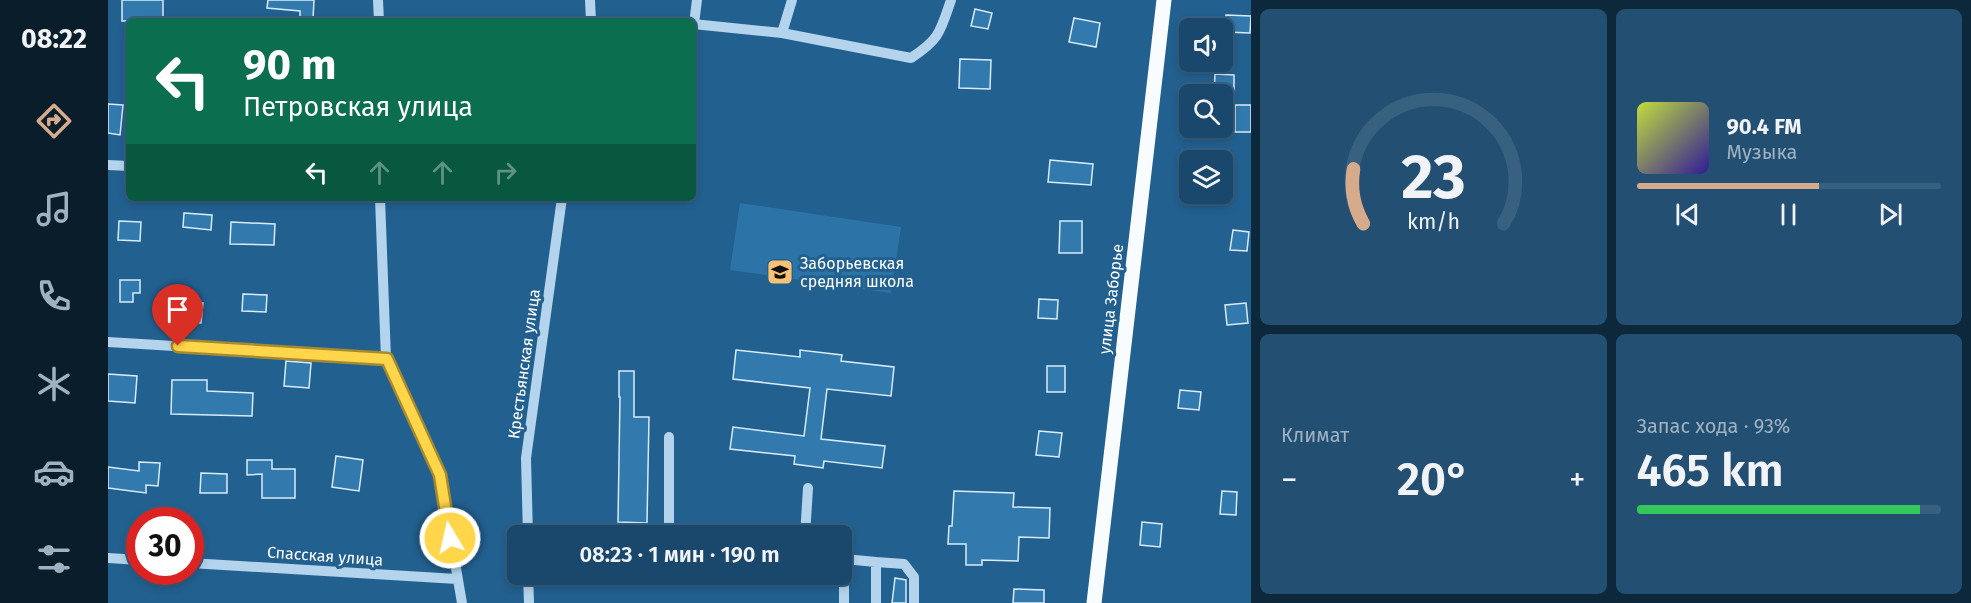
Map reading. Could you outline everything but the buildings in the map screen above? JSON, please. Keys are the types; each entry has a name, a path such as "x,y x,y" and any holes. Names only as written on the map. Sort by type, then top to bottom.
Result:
{"main road":[{"name":"улица Заборье","path":"1094,603 1164,0"}],"street":[{"path":"378,0 379,18"},
{"path":"590,0 591,18"},
{"path":"694,18 697,0"},
{"path":"782,33 792,0"},
{"path":"696,24 782,33 911,58 928,47 939,36 951,0"},
{"path":"108,165 126,166"},
{"path":"380,201 387,359 440,475 462,603"},
{"name":"Крестьянская улица","path":"528,525 526,458 562,201"},
{"path":"108,342 387,359"},
{"path":"669,437 669,525"},
{"path":"806,525 808,488"},
{"path":"108,558 126,559"},
{"path":"852,560 904,564 914,577 914,603"},
{"path":"876,562 876,603"},
{"name":"Спасская улица","path":"204,564 457,579"},
{"path":"528,585 529,603"},
{"path":"844,585 844,603"}],"shaded area":[{"path":"740,203 901,227 891,293 730,270"}],"place":[{"name":"Заборьевская средняя школа","path":"780,272"}],"route":[{"path":"178,346 387,359 440,475 450,538"}]}
